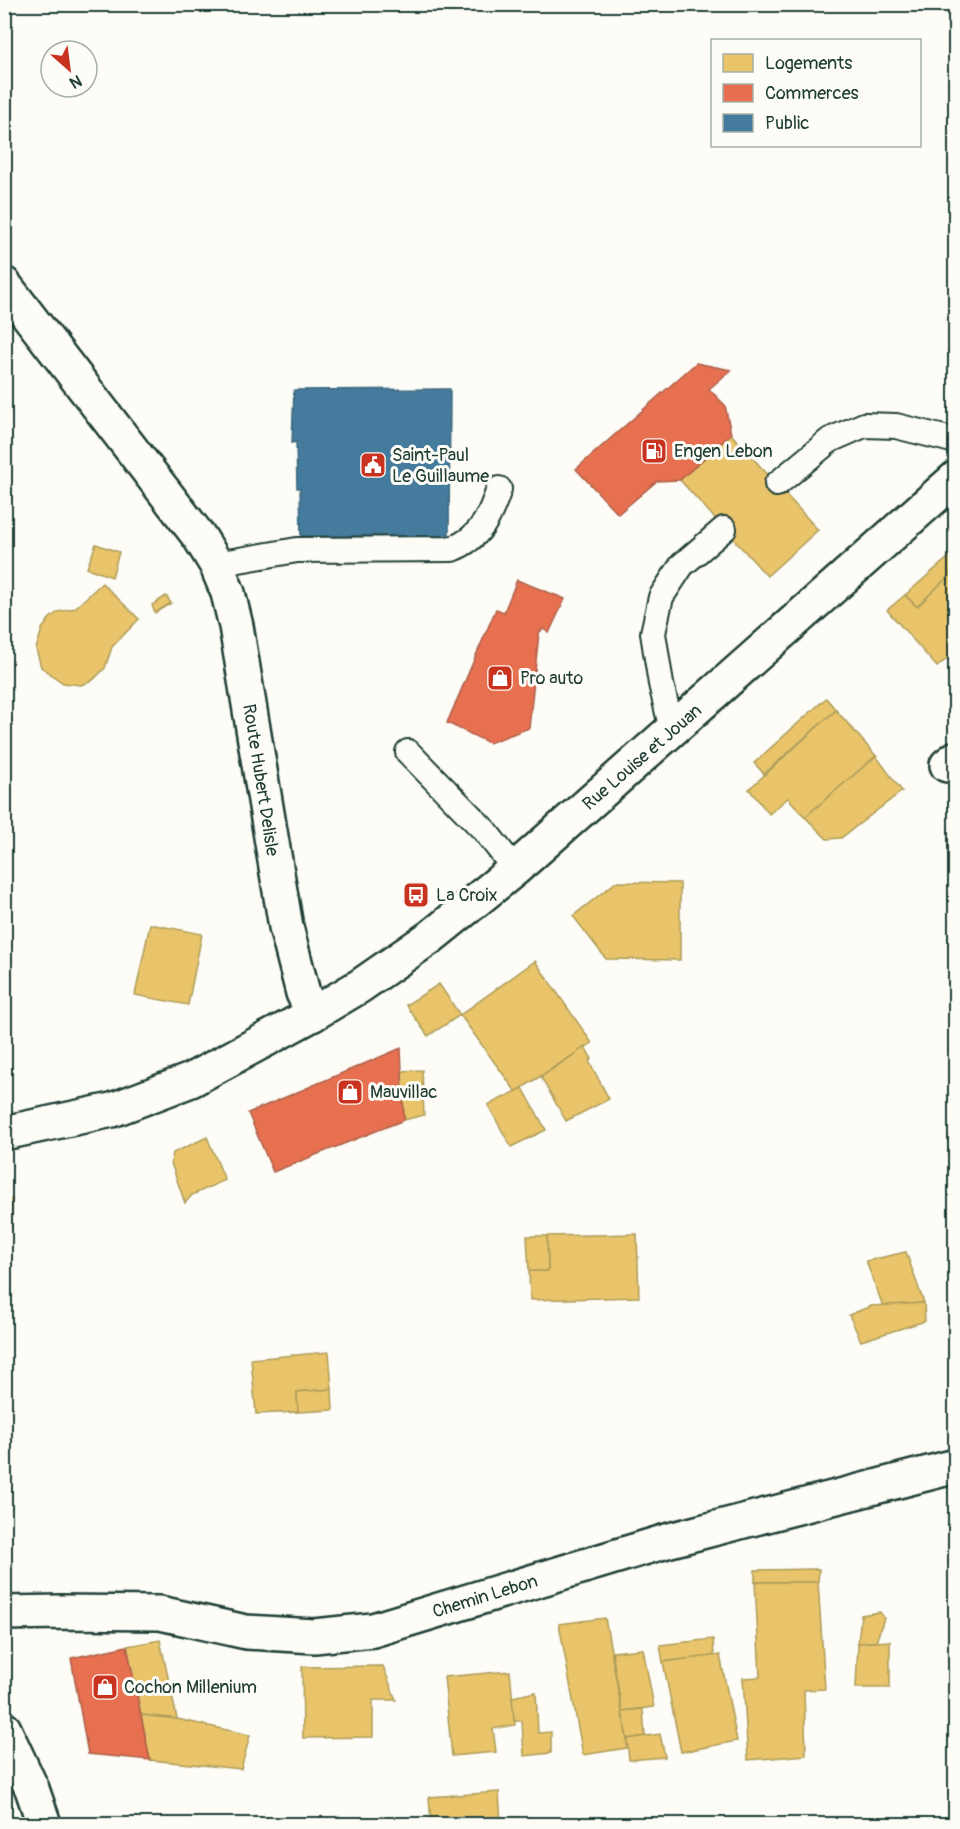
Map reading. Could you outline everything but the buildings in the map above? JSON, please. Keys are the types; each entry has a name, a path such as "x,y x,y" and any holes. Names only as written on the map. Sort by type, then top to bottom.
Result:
{"main road":[{"name":"Route Hubert Delisle","path":"4,284 155,477 200,538 216,564 228,593 236,626 286,927 303,993 313,1014"},
{"name":"Rue Louise et Jouan","path":"313,1014 360,986 432,936 515,869 955,480"},
{"path":"4,1133 112,1110 191,1080 313,1014"},
{"name":"Chemin Lebon","path":"4,1613 160,1613 246,1632 314,1636 373,1630 670,1540 956,1466"},
{"path":"4,1729 32,1789 44,1824"}],"lane":[{"path":"777,484 830,440 864,425 896,426 956,441"},
{"path":"216,564 297,550 452,549 463,545 475,536 491,513 499,489"},
{"path":"672,730 661,684 653,633 661,597 682,565 724,529"},
{"path":"408,752 485,831 515,869"}],"place":[{"name":"Engen Lebon","path":"654,451"},
{"name":"Saint-Paul Le Guillaume","path":"373,465"},
{"name":"Pro auto","path":"500,678"},
{"name":"La Croix","path":"416,895"},
{"name":"Mauvillac","path":"350,1092"},
{"name":"Cochon Millenium","path":"105,1687"}]}
